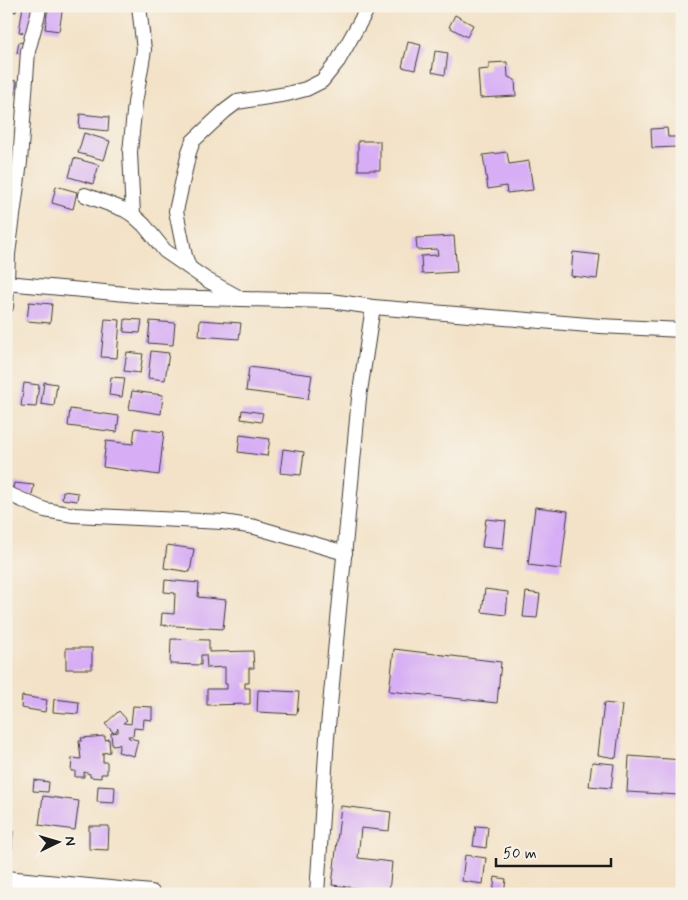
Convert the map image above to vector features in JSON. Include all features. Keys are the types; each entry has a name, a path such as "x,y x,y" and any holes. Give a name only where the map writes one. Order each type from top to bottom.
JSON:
{"street":[{"path":"6,307 8,254 20,162 28,51 39,6"},
{"path":"133,215 130,152 135,103 144,50 139,6"},
{"path":"189,267 176,211 193,141 237,102 287,94 322,82 338,61 369,6"},
{"path":"85,195 133,215 144,225 160,246 222,289 243,299"},
{"path":"7,283 159,297 331,301 373,307 600,326 682,330"},
{"path":"317,894 327,737 359,398 373,307"},
{"path":"6,493 45,510 74,515 223,522 255,527 345,553"},
{"path":"6,880 151,894"}],"building":[{"path":"6,6 17,6 16,12 6,10"},
{"path":"23,6 33,7 29,33 19,32"},
{"path":"48,6 63,6 59,31 45,29"},
{"path":"455,15 473,25 467,37 449,27"},
{"path":"19,42 26,43 25,54 17,53"},
{"path":"408,42 421,45 415,70 402,67"},
{"path":"435,51 448,53 445,75 432,72"},
{"path":"507,62 508,77 515,80 516,96 480,98 478,70 489,69 489,63"},
{"path":"6,80 17,81 15,95 6,94"},
{"path":"80,114 109,117 108,131 79,128"},
{"path":"667,128 668,137 676,137 677,147 652,148 651,129"},
{"path":"84,133 110,141 104,160 78,153"},
{"path":"358,141 380,141 380,170 358,170"},
{"path":"507,152 509,164 529,161 533,190 507,193 506,186 488,189 483,155"},
{"path":"74,158 99,165 93,184 69,177"},
{"path":"56,186 77,192 73,209 52,203"},
{"path":"454,236 457,272 422,274 421,256 438,255 437,249 417,250 416,238"},
{"path":"573,252 600,255 597,279 571,276"},
{"path":"29,302 52,304 50,323 27,321"},
{"path":"105,319 120,320 117,358 101,357"},
{"path":"125,319 142,320 140,333 124,332"},
{"path":"200,320 241,323 239,339 199,336"},
{"path":"150,321 175,323 173,345 148,343"},
{"path":"151,351 169,353 165,380 148,378"},
{"path":"127,352 143,354 140,373 124,371"},
{"path":"249,367 312,375 308,399 246,391"},
{"path":"111,377 125,378 122,397 109,395"},
{"path":"44,382 57,384 54,406 41,404"},
{"path":"24,383 39,385 36,407 21,406"},
{"path":"132,391 163,395 161,414 129,409"},
{"path":"70,409 119,416 117,432 68,426"},
{"path":"242,410 263,413 261,422 241,419"},
{"path":"135,428 164,432 159,475 103,467 106,441 133,444"},
{"path":"240,435 270,439 267,456 238,452"},
{"path":"283,449 304,452 301,475 280,473"},
{"path":"14,483 34,485 32,495 12,492"},
{"path":"63,491 78,493 77,501 62,499"},
{"path":"535,507 568,511 561,569 528,565"},
{"path":"486,519 506,521 503,549 482,547"},
{"path":"167,545 194,549 190,572 164,568"},
{"path":"165,580 199,583 198,597 226,600 223,629 161,625 162,613 174,614 175,593 164,592"},
{"path":"485,589 508,592 506,615 482,612"},
{"path":"526,592 540,594 537,618 523,617"},
{"path":"171,639 209,640 209,652 253,651 254,668 249,668 249,683 245,683 245,688 250,688 250,704 207,705 207,689 227,689 227,684 225,684 225,667 207,668 206,655 201,655 201,665 170,664"},
{"path":"66,648 92,648 92,669 66,669"},
{"path":"394,649 501,662 497,703 389,691"},
{"path":"258,690 299,692 297,714 257,712"},
{"path":"22,696 47,700 45,712 21,708"},
{"path":"54,699 79,702 78,714 53,712"},
{"path":"604,703 622,705 616,758 598,755"},
{"path":"133,706 152,707 152,720 144,719 143,729 134,728 133,736 128,736 138,740 134,756 118,752 120,744 112,745 111,733 114,733 105,724 119,711 127,720 123,723 131,724"},
{"path":"105,736 105,740 109,739 110,752 103,753 103,762 107,762 107,774 101,774 101,778 90,777 90,774 84,772 84,777 75,777 75,771 71,771 72,758 81,759 79,741 82,741 81,738"},
{"path":"629,756 682,760 679,795 627,792"},
{"path":"592,762 614,764 611,788 589,786"},
{"path":"34,780 49,782 48,792 33,791"},
{"path":"98,786 115,787 114,803 97,802"},
{"path":"43,796 79,801 75,830 39,825"},
{"path":"341,806 391,812 389,831 361,828 358,858 392,862 389,892 332,885"},
{"path":"89,826 109,826 108,850 89,849"},
{"path":"476,826 488,827 486,848 473,846"},
{"path":"6,830 13,831 12,849 6,848"},
{"path":"465,855 486,858 483,884 462,881"},
{"path":"495,877 506,879 504,894 493,894"}]}
